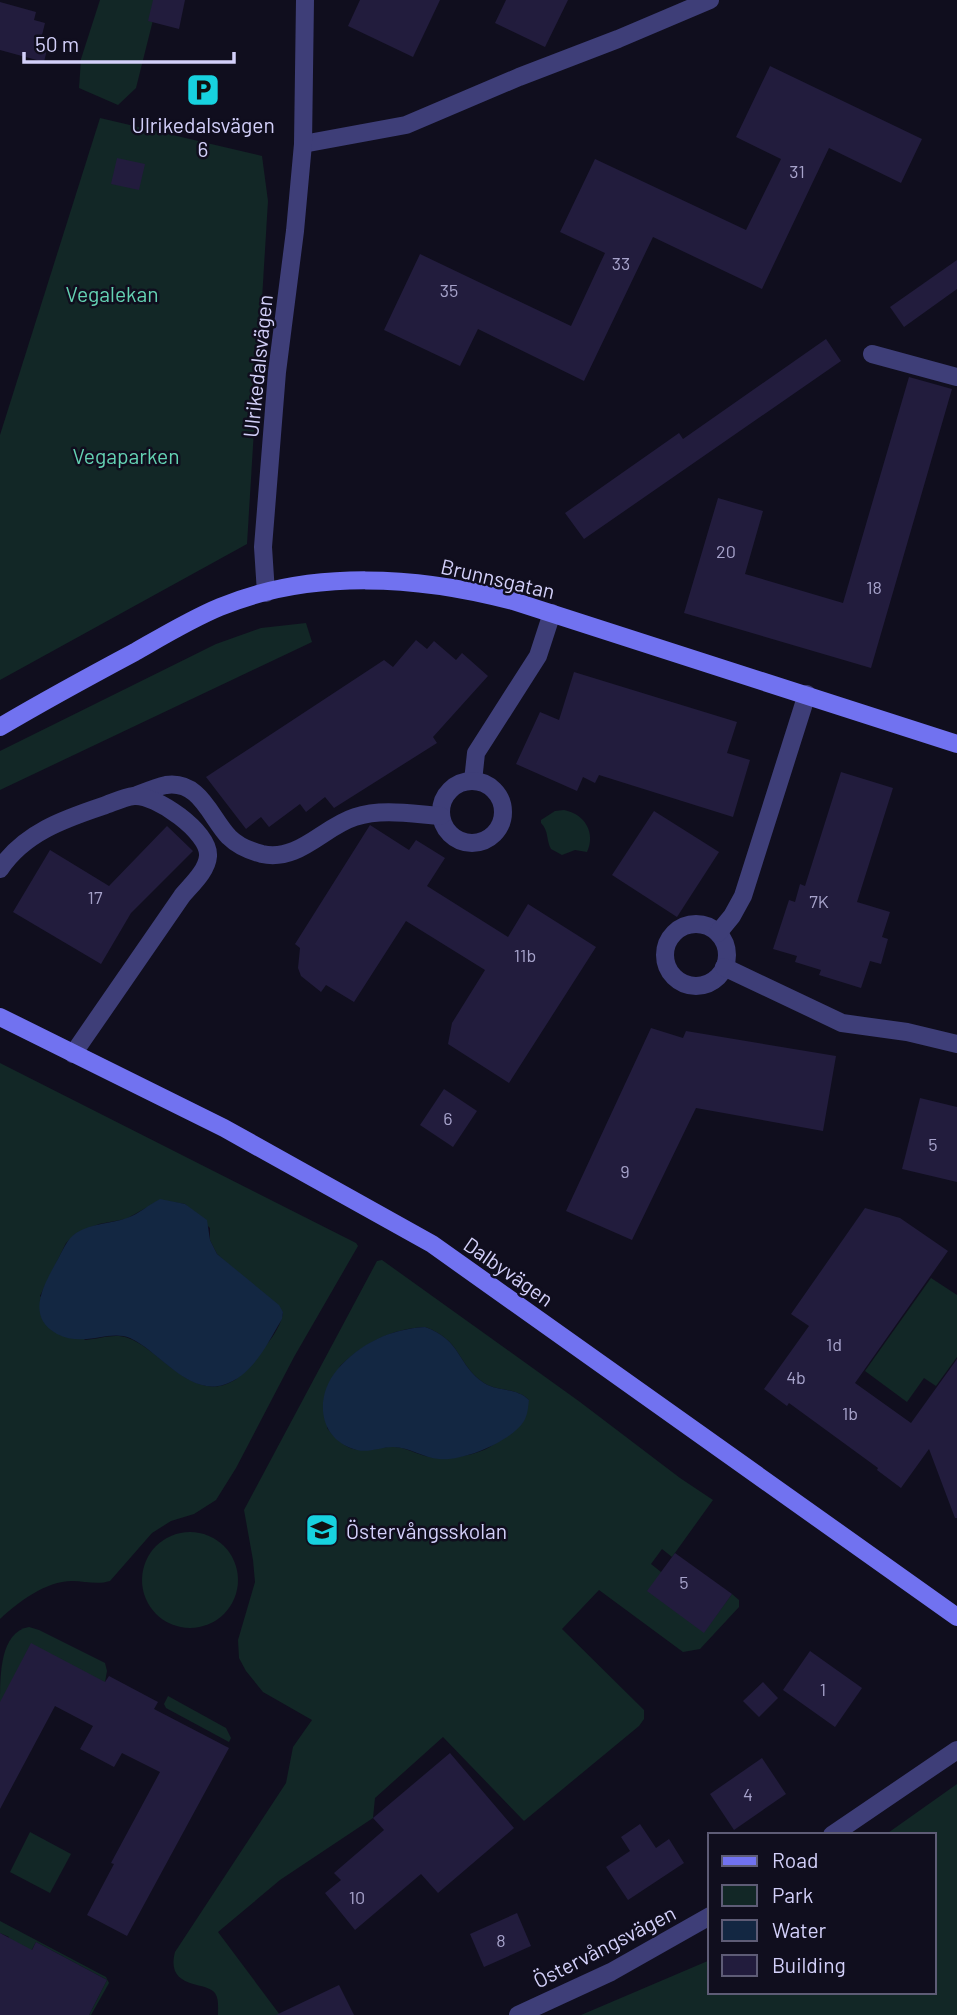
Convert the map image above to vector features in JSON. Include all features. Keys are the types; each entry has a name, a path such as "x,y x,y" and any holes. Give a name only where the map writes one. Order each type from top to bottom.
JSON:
{"street":[{"name":"Ulrikedalsvägen","path":"266,593 263,547 277,372 303,144 304,0"},
{"path":"303,144 407,125 710,0"},
{"path":"872,354 957,377"},
{"name":"Brunnsgatan","path":"0,727 221,607 266,593 326,582 379,580 451,587 552,613 957,744"},
{"path":"473,781 476,753 538,656 552,613"},
{"path":"718,933 743,896 807,694"},
{"path":"473,781 488,786 496,793 503,813 495,833 475,843 465,842 447,831 441,816 443,800 449,791 457,784 473,781"},
{"path":"0,869 24,842 59,821 164,785 190,790 199,796 231,838 244,848 268,855 292,852 342,822 364,814 388,812 441,816"},
{"path":"73,1054 174,907 207,864 208,850 196,830 173,810 135,796"},
{"path":"691,924 702,924 718,933 725,944 727,955 724,967 712,982 691,985 681,982 667,965 665,955 667,944 673,935 691,924"},
{"path":"724,967 842,1023 907,1032 957,1044"},
{"name":"Dalbyvägen","path":"0,1017 224,1128 432,1244 957,1618"},
{"path":"835,1833 957,1750"},
{"name":"Östervångsvägen","path":"518,2015 611,1972 708,1917"}],"green space":[{"path":"100,0 158,0 136,88 118,105 79,88 81,59"},
{"name":"Vegaparken","path":"100,118 262,156 268,201 247,544 0,680 0,435"},
{"path":"306,623 312,642 0,790 0,751 216,644 261,628"},
{"path":"564,810 578,816 587,825 590,838 587,852 575,850 562,855 551,849 541,820 555,811"},
{"path":"0,1063 358,1246 216,1500 194,1514 171,1521 152,1533 110,1581 72,1581 52,1585 24,1600 0,1619","holes":["160,1200 185,1204 210,1228 210,1240 217,1254 283,1312 272,1337 242,1374 233,1381 218,1386 204,1386 191,1380 128,1338 112,1336 85,1340 40,1296 66,1243 75,1234 99,1224 126,1219"]},
{"path":"382,1260 713,1500 672,1557 662,1549 651,1564 661,1572 704,1632 732,1594 739,1600 739,1607 700,1649 683,1652 599,1590 562,1629 644,1710 644,1719 639,1726 524,1821 443,1737 375,1798 373,1818 280,1880 218,1932 280,2015 218,2015 218,2001 211,1989 181,1979 176,1973 175,1952 286,1783 293,1747 312,1720 263,1692 239,1658 238,1640 255,1582 244,1510 377,1261","holes":["425,1327 437,1332 453,1346 475,1376 484,1383 518,1393 529,1400 500,1439 477,1453 438,1458 398,1447 358,1450 336,1438 327,1428 340,1366 359,1350 389,1334"]},
{"path":"931,1278 957,1295 957,1357 936,1386 924,1378 907,1402 865,1371"},
{"path":"190,1532 208,1536 224,1546 234,1562 238,1580 234,1598 224,1614 208,1624 190,1628 172,1624 156,1614 146,1598 142,1580 146,1562 156,1546 172,1536"},
{"path":"29,1627 105,1663 105,1682 0,1702 0,1680 7,1646 12,1637"},
{"path":"168,1696 226,1728 231,1738 229,1742 166,1708 164,1704"},
{"path":"957,1784 957,2015 581,2015 708,1961 708,1994 936,1994 936,1833 888,1833"},
{"path":"30,1832 71,1854 50,1893 10,1872"},
{"path":"0,1921 106,1977 109,1983 91,2015 107,1980 36,1942 29,1955 6,1943 9,1937 0,1933"}],"water":[{"path":"160,1199 185,1204 207,1220 210,1240 217,1254 279,1305 283,1312 282,1319 258,1358 234,1381 223,1385 197,1384 130,1338 67,1338 47,1327 41,1318 39,1309 43,1289 73,1235 88,1227 131,1216"},
{"path":"425,1327 446,1339 475,1376 484,1383 518,1393 529,1400 524,1421 498,1443 473,1454 449,1459 433,1458 399,1447 362,1451 344,1445 327,1427 324,1416 325,1392 337,1370 356,1352 377,1339 412,1328"}],"building":[{"path":"153,0 185,0 179,29 148,21"},
{"path":"360,0 440,0 413,57 348,26"},
{"path":"506,0 568,0 545,47 495,23"},
{"path":"0,2 36,12 34,20 45,23 42,35 50,37 44,62 0,50"},
{"path":"770,66 922,139 901,183 829,148 762,289 653,237 584,381 478,329 460,366 384,330 420,254 571,326 605,253 560,232 595,159 746,230 781,159 736,137"},
{"path":"117,158 145,164 139,190 111,184"},
{"path":"957,260 957,289 904,327 890,307"},
{"path":"826,339 841,361 584,539 565,513 679,433 683,439"},
{"path":"909,377 952,389 871,668 684,613 718,498 763,511 745,574 843,603"},
{"path":"416,640 427,649 434,641 456,660 462,653 488,676 433,737 437,743 334,808 325,797 306,812 300,804 269,827 261,817 246,829 206,777 384,660 393,667"},
{"path":"574,672 737,722 727,753 750,760 733,817 599,775 595,783 583,777 577,791 516,764 540,712 559,720"},
{"path":"841,772 893,788 857,902 890,912 882,937 888,939 881,964 870,961 861,988 819,975 821,970 795,962 797,956 773,949 789,900 795,902 800,884 805,886"},
{"path":"654,811 719,852 677,917 612,875"},
{"path":"370,825 409,850 416,840 445,858 427,886 508,937 528,904 596,947 509,1083 448,1044 452,1023 485,970 406,921 354,1002 326,985 321,992 301,976 298,968 300,948 295,944"},
{"path":"167,826 193,851 131,913 101,964 13,912 50,850 109,886"},
{"path":"651,1028 683,1038 686,1031 836,1056 823,1131 696,1108 632,1240 566,1211"},
{"path":"444,1089 477,1111 453,1147 420,1125"},
{"path":"920,1098 957,1107 957,1182 902,1169"},
{"path":"865,1208 900,1218 948,1251 855,1383 911,1423 957,1359 957,1518 929,1449 901,1488 789,1403 787,1406 764,1389 809,1326 791,1314"},
{"path":"675,1553 732,1594 704,1633 647,1591"},
{"path":"31,1643 105,1682 109,1676 158,1702 154,1709 229,1748 127,1936 87,1915 114,1864 111,1863 160,1772 122,1753 114,1767 80,1749 93,1726 55,1706 0,1809 0,1702"},
{"path":"810,1651 862,1688 835,1727 783,1690"},
{"path":"763,1682 778,1698 759,1717 743,1701"},
{"path":"450,1753 514,1828 438,1893 421,1874 355,1930 325,1893 341,1880 334,1873 384,1830 373,1818"},
{"path":"762,1758 786,1794 734,1830 710,1794"},
{"path":"640,1824 656,1848 669,1839 684,1863 628,1900 606,1867 630,1851 621,1837"},
{"path":"517,1913 531,1946 484,1967 470,1934"},
{"path":"0,1933 32,1950 36,1942 107,1980 89,2015 0,2015"},
{"path":"339,1985 354,2015 276,2015"}],"place":[{"name":"Ulrikedalsvägen 6","path":"203,90"},
{"name":"Östervångsskolan","path":"322,1530"}],"park label":[{"name":"Vegalekan","path":"112,293"}]}
